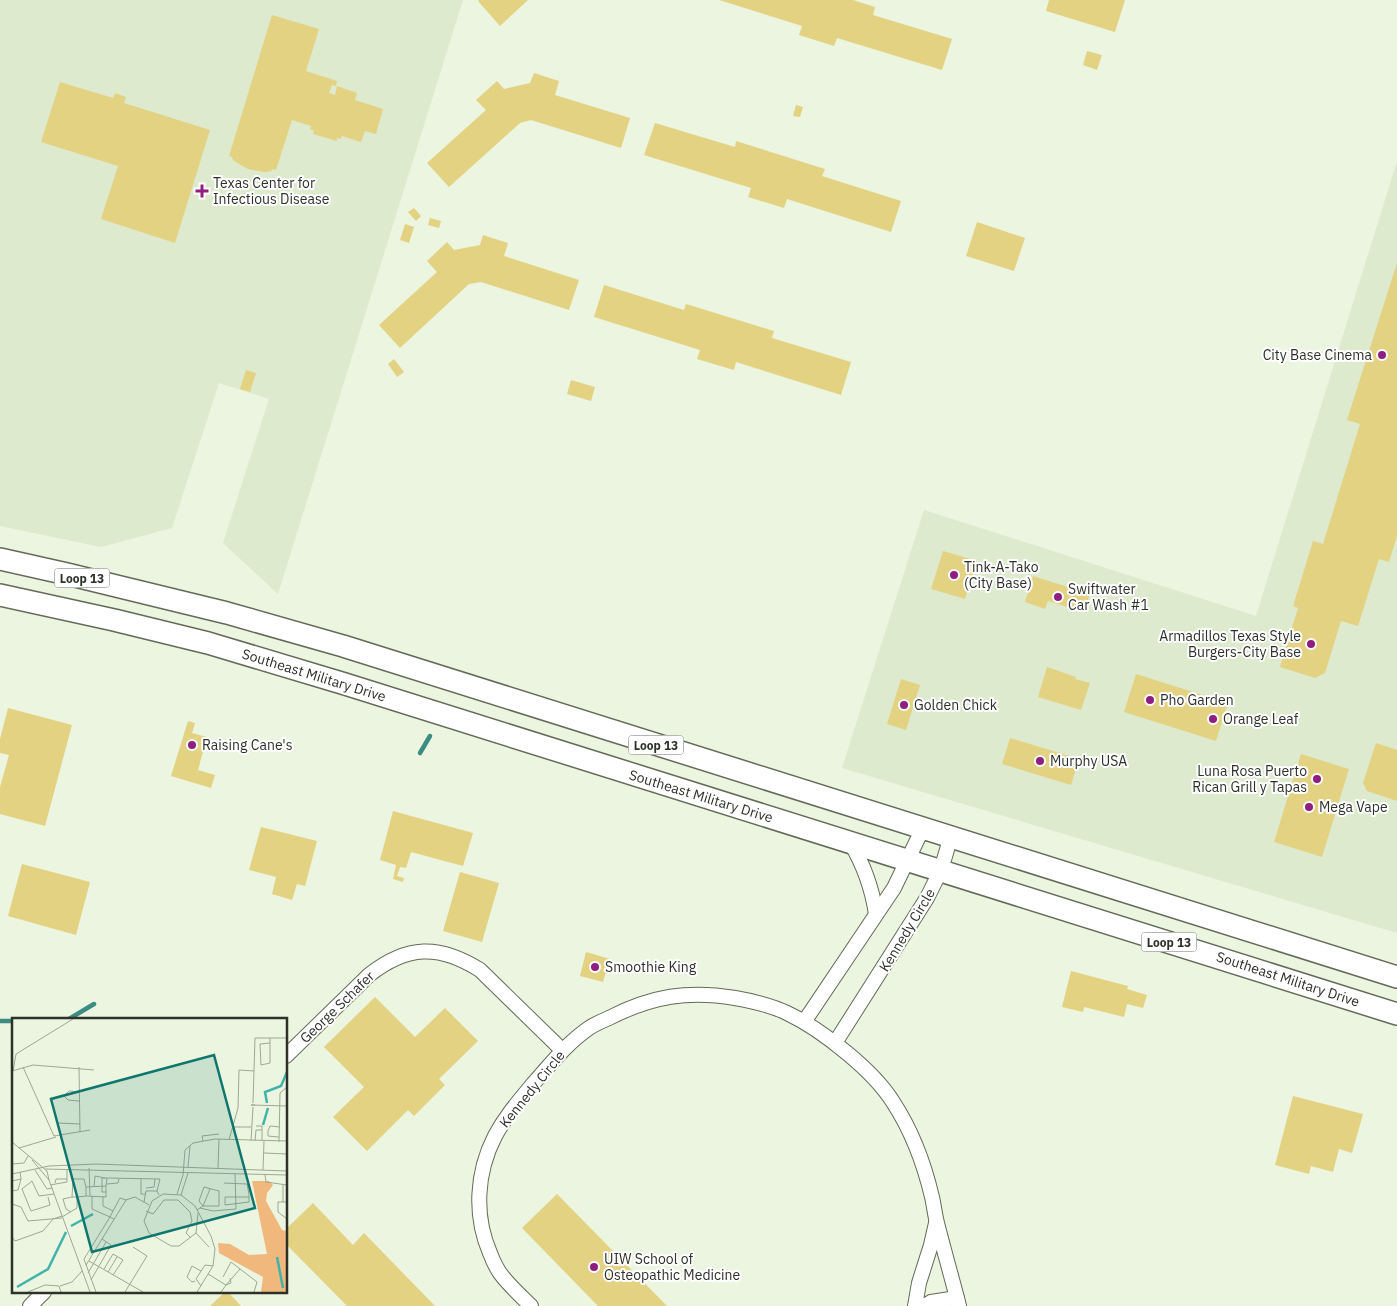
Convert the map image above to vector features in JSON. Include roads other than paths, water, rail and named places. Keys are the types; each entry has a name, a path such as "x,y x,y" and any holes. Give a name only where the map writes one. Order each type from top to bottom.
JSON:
{"main road":[{"name":"Loop 13","path":"0,560 227,613 343,646 1397,977"},
{"name":"Southeast Military Drive","path":"0,595 156,630 345,684 1397,1014"},
{"path":"156,630 164,598"}],"street":[{"path":"804,1022 894,888 923,828"},
{"name":"Kennedy Circle","path":"835,1043 928,898 941,870 951,836"},
{"path":"850,842 870,884 876,914"},
{"name":"George Schafer","path":"288,1054 382,964 406,954 432,951 449,954 480,970 562,1050"},
{"name":"Kennedy Circle","path":"531,1306 502,1276 484,1240 481,1229 478,1205 480,1182 488,1150 502,1122 562,1050 590,1027 628,1008 662,998 711,994 747,1000 786,1012 804,1022 835,1043 862,1066 893,1101 913,1137 921,1158 933,1198 936,1220 958,1302 931,1302 924,1306"},
{"name":"Kennedy Circle","path":"915,1306 919,1283 932,1245 936,1220"},
{"path":"30,1306 42,1294"}],"waterway":[{"path":"420,753 430,736"},
{"path":"71,1018 94,1004"},
{"path":"0,1021 12,1021"}],"place":[{"name":"Texas Center for Infectious Disease","path":"202,191"},
{"name":"City Base Cinema","path":"1382,355"},
{"name":"Tink-A-Tako (City Base)","path":"954,575"},
{"name":"Swiftwater Car Wash #1","path":"1058,597"},
{"name":"Armadillos Texas Style Burgers-City Base","path":"1311,644"},
{"name":"Pho Garden","path":"1150,700"},
{"name":"Golden Chick","path":"904,705"},
{"name":"Orange Leaf","path":"1213,719"},
{"name":"Raising Cane's","path":"192,745"},
{"name":"Murphy USA","path":"1040,761"},
{"name":"Luna Rosa Puerto Rican Grill y Tapas","path":"1317,779"},
{"name":"Mega Vape","path":"1309,807"},
{"name":"Smoothie King","path":"595,967"},
{"name":"UIW School of Osteopathic Medicine","path":"594,1267"}]}
